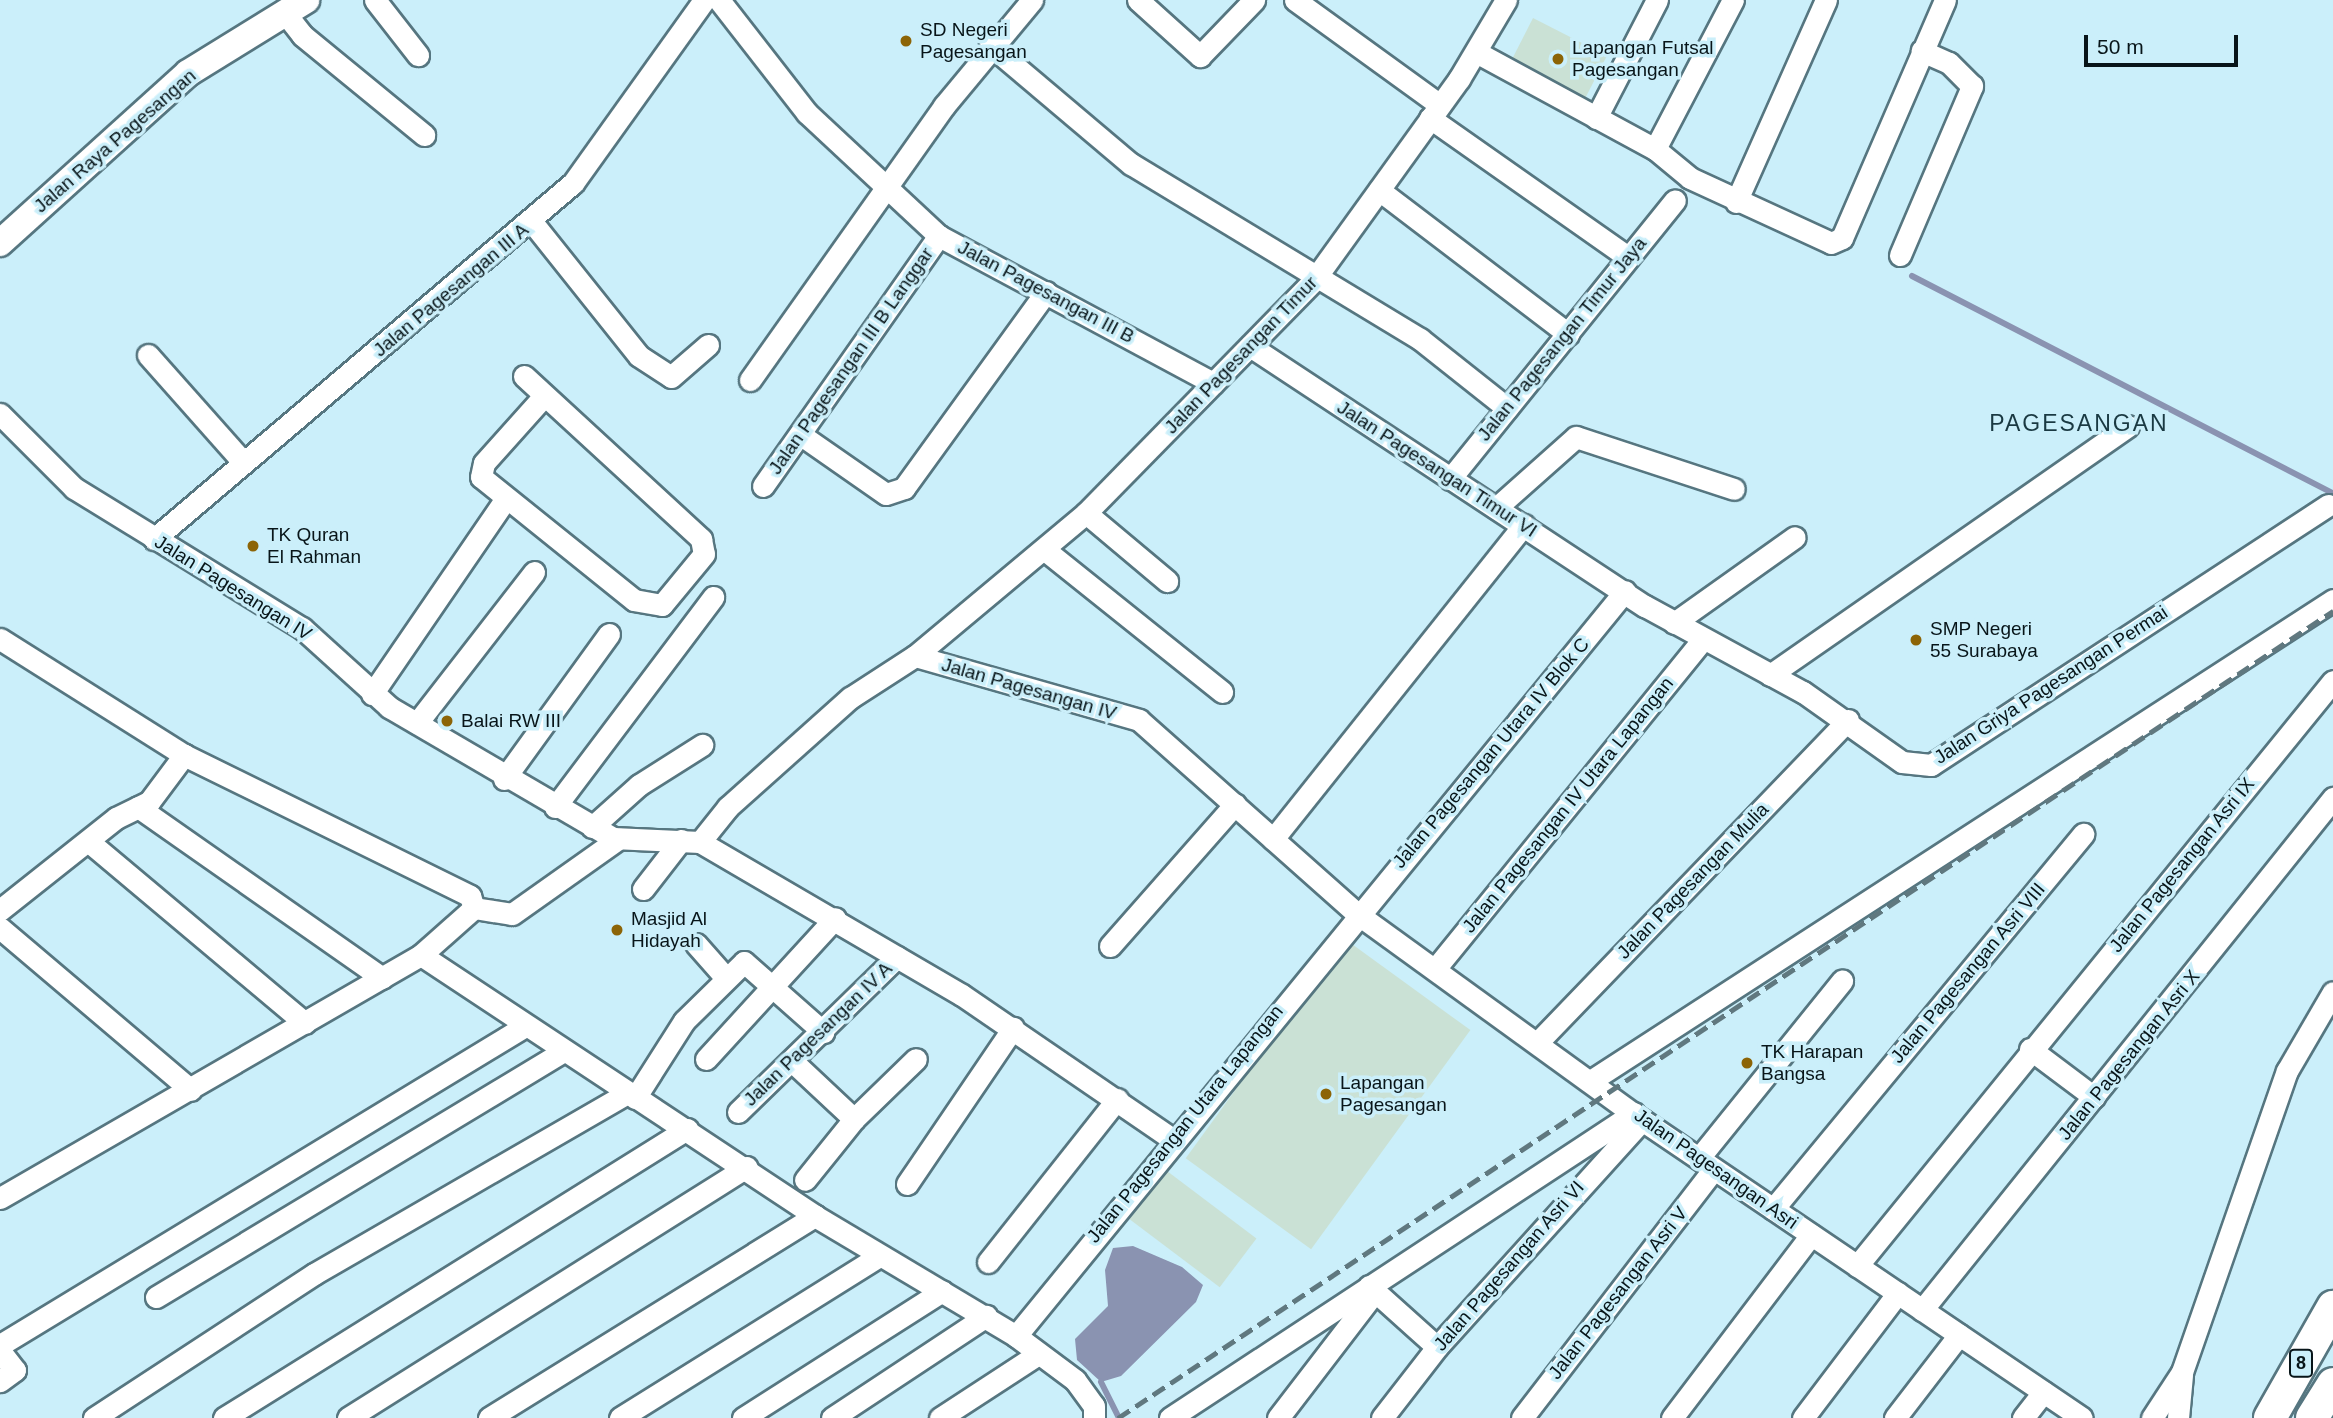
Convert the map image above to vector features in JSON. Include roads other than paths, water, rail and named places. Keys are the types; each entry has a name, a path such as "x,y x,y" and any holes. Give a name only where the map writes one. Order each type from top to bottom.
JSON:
{"highway":[{"name":"8","path":"2270,1418 2333,1307"},
{"name":"8","path":"2312,1418 2333,1384"}],"main road":[{"name":"Jalan Raya Pagesangan","path":"0,243 187,73 296,7"}],"street":[{"path":"375,0 418,55"},
{"name":"Jalan Pagesangan III A","path":"154,538 242,461 532,222 573,183 704,0"},
{"name":"Jalan Pagesangan III B","path":"719,0 807,113 886,190 939,236 1213,383"},
{"path":"1138,0 1200,57 1254,0"},
{"path":"1295,0 1435,112 1628,257"},
{"name":"Jalan Pagesangan Timur","path":"915,656 1086,513 1314,280 1435,112 1476,52 1506,0"},
{"path":"1596,118 1657,0"},
{"path":"1655,149 1733,0"},
{"path":"1737,202 1826,0"},
{"path":"1476,52 1655,149 1690,178 1737,202 1837,243 1945,0"},
{"path":"750,380 809,289 886,190 990,45 1025,2"},
{"path":"296,7 302,35 424,135"},
{"path":"990,45 1131,164 1314,280 1420,340 1507,408"},
{"path":"1900,255 1972,86 1949,63 1922,51"},
{"path":"1379,190 1568,334"},
{"name":"Jalan Pagesangan Timur Jaya","path":"1450,479 1675,200"},
{"path":"532,222 639,356 671,377 708,345"},
{"name":"Jalan Pagesangan III B Langgar","path":"763,486 939,236"},
{"path":"801,435 886,494 904,488 1046,292"},
{"name":"Jalan Pagesangan Timur VI","path":"1250,346 1625,591"},
{"path":"148,355 242,461"},
{"path":"524,376 701,539 704,554 662,606 648,607 506,498 480,471 544,396"},
{"name":"Jalan Pagesangan IV","path":"0,414 74,488 302,628 372,695 504,779 605,833 691,841 835,918 1013,1028 1172,1139"},
{"path":"1770,675 2129,426"},
{"path":"1496,508 1576,437 1734,489"},
{"path":"372,695 506,498"},
{"name":"Jalan Griya Pagesangan Permai","path":"1625,591 1702,640 1848,720 1902,762 1931,765 2328,505"},
{"path":"1086,513 1167,581"},
{"path":"1273,839 1524,525"},
{"path":"1674,623 1795,537"},
{"path":"1045,550 1222,692"},
{"path":"417,723 534,572"},
{"name":"Jalan Pagesangan Utara IV Blok C","path":"1356,914 1625,591"},
{"path":"555,807 713,597"},
{"path":"1592,1080 2333,600"},
{"path":"504,779 609,634"},
{"path":"0,639 184,755 470,896 483,911"},
{"name":"Jalan Pagesangan IV Utara Lapangan","path":"1435,969 1702,640"},
{"name":"Jalan Pagesangan IV","path":"691,841 850,698 915,656 1139,720 1356,914"},
{"name":"Jalan Pagesangan Asri IX","path":"1857,1266 2030,1049 2333,681"},
{"name":"Jalan Pagesangan Mulia","path":"1538,1042 1848,720"},
{"path":"4,1190 191,1090 421,955 483,911 512,914 605,833 639,785 702,745"},
{"path":"0,910 88,841 138,807 184,755"},
{"name":"Jalan Pagesangan Asri X","path":"1923,1310 2333,798"},
{"path":"1110,946 1235,804"},
{"path":"138,807 382,978"},
{"name":"Jalan Pagesangan Asri VIII","path":"1773,1209 2083,834"},
{"path":"88,841 304,1023"},
{"path":"643,889 691,841"},
{"name":"Jalan Pagesangan Asri","path":"1356,914 1592,1080 1638,1117 2082,1418"},
{"name":"Jalan Pagesangan Utara Lapangan","path":"1016,1336 1172,1139 1356,914"},
{"path":"706,1059 835,918"},
{"path":"0,928 191,1090"},
{"path":"696,944 726,978"},
{"path":"421,955 563,1051 636,1091 815,1216 1016,1336 1075,1381 1094,1406 1094,1418"},
{"name":"Jalan Pagesangan IV A","path":"738,1112 897,957"},
{"path":"94,1418 314,1274 636,1091 684,1021 726,978 748,963 823,1032"},
{"name":"Jalan Pagesangan Asri V","path":"1522,1418 1842,981"},
{"path":"2152,1418 2182,1372 2287,1071 2333,992"},
{"path":"0,1345 525,1026"},
{"path":"907,1184 1013,1028"},
{"path":"2030,1049 2094,1097"},
{"path":"156,1297 563,1051"},
{"path":"805,1180 855,1119 916,1059"},
{"path":"792,1061 855,1119"},
{"path":"988,1262 1117,1099"},
{"path":"1170,1418 1638,1117"},
{"name":"Jalan Pagesangan Asri VI","path":"1382,1418 1437,1347 1638,1117"},
{"path":"225,1418 687,1129"},
{"path":"348,1418 746,1167"},
{"path":"489,1418 815,1216"},
{"path":"1672,1418 1811,1235"},
{"path":"620,1418 879,1256"},
{"path":"1372,1289 1437,1347"},
{"path":"1278,1418 1372,1289"},
{"path":"743,1418 942,1291"},
{"path":"1803,1418 1898,1293"},
{"path":"832,1418 986,1316"},
{"path":"1895,1418 1959,1335"},
{"path":"0,1351 15,1370 0,1381"},
{"path":"940,1418 1038,1354"},
{"path":"2178,1418 2182,1372"},
{"path":"2023,1418 2043,1392"}],"water":[{"path":"1133,1246 1182,1267 1203,1285 1196,1302 1121,1376 1101,1382 1077,1360 1075,1339 1108,1306 1105,1270 1113,1248"}],"waterway":[{"path":"1912,276 2333,493"},
{"path":"1101,1382 1119,1418"}],"railway":[{"path":"1118,1418 2333,611"}],"place":[{"name":"SD Negeri Pagesangan","path":"906,41"},
{"name":"Lapangan Futsal Pagesangan","path":"1558,59"},
{"name":"TK Quran El Rahman","path":"253,546"},
{"name":"SMP Negeri 55 Surabaya","path":"1916,640"},
{"name":"Balai RW III","path":"447,721"},
{"name":"Masjid Al Hidayah","path":"617,930"},
{"name":"TK Harapan Bangsa","path":"1747,1063"},
{"name":"Lapangan Pagesangan","path":"1326,1094"}],"district":[{"name":"PAGESANGAN","path":"2079,423"}]}
